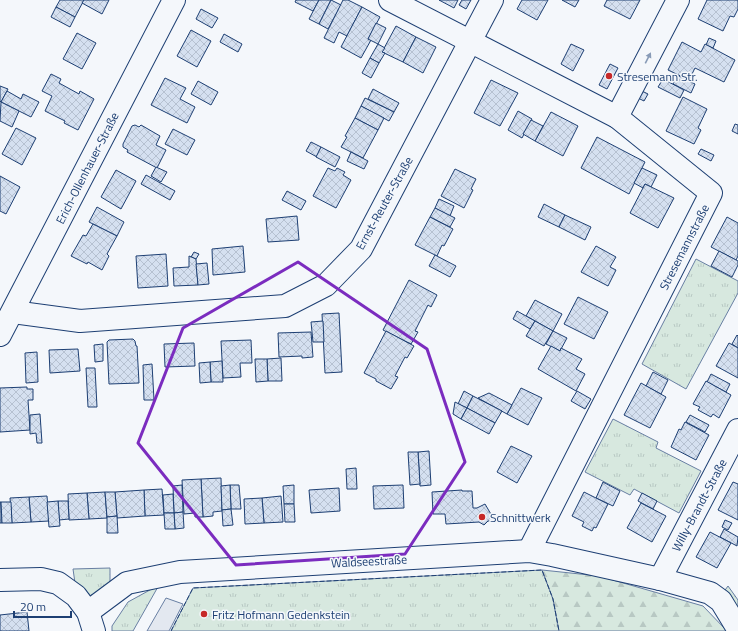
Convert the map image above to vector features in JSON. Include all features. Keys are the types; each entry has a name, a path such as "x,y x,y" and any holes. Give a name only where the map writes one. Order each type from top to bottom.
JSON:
{"street":[{"name":"Erich-Ollenhauer-Straße","path":"0,335 174,0"},
{"name":"Stresemannstraße","path":"390,0 617,117 711,193 529,551"},
{"name":"Ernst-Reuter-Straße","path":"13,312 80,321 285,306 326,285 361,249 492,0"},
{"path":"617,117 678,0"},
{"name":"Willy-Brandt-Straße","path":"660,579 738,430"},
{"name":"Waldseestraße","path":"0,580 41,579 58,583 76,596 91,621 127,583 180,572 529,551 660,579 710,593 721,601 738,629"}],"highlighted area":[{"path":"298,262 427,349 465,462 405,554 236,565 138,443 183,328"}],"green space":[{"path":"696,259 738,281 738,293 686,389 642,364"},
{"path":"613,419 658,442 656,448 701,471 679,513 634,489 630,495 585,472"},
{"path":"110,568 110,583 103,591 89,596 75,583 73,569"},
{"path":"542,570 553,599 559,631 171,631 193,588"},
{"path":"542,570 599,576 703,606 727,631 559,631 553,599"},
{"path":"159,585 133,631 112,631 112,626 128,602"},
{"path":"728,586 738,600 738,614 723,593"}],"shaded area":[{"path":"166,598 183,604 169,631 147,631"}],"building":[{"path":"60,0 84,0 75,17 56,7"},
{"path":"84,0 109,0 102,14 82,3"},
{"path":"296,0 319,0 313,11 295,2"},
{"path":"319,0 331,0 319,24 309,19"},
{"path":"331,0 341,5 328,29 319,24"},
{"path":"343,0 348,0 362,7 347,36 339,32 334,43 324,38"},
{"path":"439,0 458,0 454,8"},
{"path":"462,0 471,0 466,9 459,5"},
{"path":"522,0 548,0 537,20 517,9"},
{"path":"562,0 579,0 575,7"},
{"path":"607,0 640,0 630,19 604,6"},
{"path":"707,0 738,0 738,9 734,17 730,16 723,31 698,19"},
{"path":"56,7 75,17 70,27 51,17"},
{"path":"362,7 380,17 368,39 371,40 361,58 341,47"},
{"path":"201,9 218,18 212,28 196,19"},
{"path":"376,23 386,28 378,44 368,39"},
{"path":"396,26 416,37 403,62 382,52"},
{"path":"191,30 211,41 197,67 177,56"},
{"path":"77,33 96,43 82,69 63,59"},
{"path":"224,34 242,44 238,52 220,42"},
{"path":"416,37 436,47 423,73 403,62"},
{"path":"709,38 716,41 713,48 706,45"},
{"path":"682,42 701,52 705,44 735,60 724,82 695,68 689,80 668,70"},
{"path":"378,44 385,48 382,52 385,53 379,63 370,58"},
{"path":"571,44 584,50 573,71 561,64"},
{"path":"370,58 379,63 371,78 362,73"},
{"name":"Stresemann Str.","path":"610,64 618,68 607,89 599,85"},
{"path":"51,74 61,79 59,83 79,94 80,91 94,99 78,130 64,123 65,121 45,111 52,96 42,91"},
{"path":"677,75 695,84 691,93 673,84"},
{"path":"165,78 186,88 180,99 195,107 187,123 151,105"},
{"path":"663,79 684,90 680,98 658,87"},
{"path":"491,80 518,93 500,126 474,113"},
{"path":"198,81 218,92 211,105 191,94"},
{"path":"0,86 8,89 1,102 0,101"},
{"path":"373,89 399,103 394,112 368,99"},
{"path":"7,91 21,99 23,94 39,102 31,117 1,102"},
{"path":"642,91 648,94 644,101 638,98"},
{"path":"683,97 707,109 698,128 701,130 694,144 666,131"},
{"path":"365,98 394,112 389,121 361,106"},
{"path":"1,102 19,111 12,127 0,121"},
{"path":"361,106 384,118 378,130 355,118"},
{"path":"518,111 532,119 522,138 508,130"},
{"path":"551,112 578,126 563,156 535,141"},
{"path":"355,118 378,130 363,158 341,147"},
{"path":"531,120 543,126 535,141 523,134"},
{"path":"735,124 738,125 738,134 732,131"},
{"path":"135,125 139,127 141,125 160,136 156,145 166,150 157,168 127,152 128,150 123,147 132,126"},
{"path":"16,128 36,138 22,165 2,154"},
{"path":"173,129 195,140 187,155 165,144"},
{"path":"597,137 645,162 629,194 581,168"},
{"path":"311,142 321,147 317,157 306,151"},
{"path":"321,147 340,157 335,167 316,157"},
{"path":"701,149 714,155 711,161 698,154"},
{"path":"351,152 368,161 364,169 347,161"},
{"path":"156,167 167,172 161,182 151,176"},
{"path":"328,168 335,171 337,168 345,172 343,175 351,180 336,208 313,196"},
{"path":"642,168 657,175 651,187 645,184 643,188 634,183"},
{"path":"455,169 476,179 471,189 473,190 464,208 441,196"},
{"path":"116,170 136,181 121,209 101,197"},
{"path":"146,175 175,191 170,200 141,184"},
{"path":"0,176 20,187 6,214 0,211"},
{"path":"645,184 674,198 658,228 630,213"},
{"path":"287,191 306,201 301,210 282,200"},
{"path":"439,199 454,206 450,216 435,208"},
{"path":"544,204 565,215 559,227 538,217"},
{"path":"97,207 124,222 117,236 89,222"},
{"path":"435,208 455,218 450,227 430,217"},
{"path":"565,215 591,227 585,240 559,227"},
{"path":"297,216 299,240 268,242 266,219"},
{"path":"430,217 453,229 444,246 442,245 437,256 415,245"},
{"path":"727,217 738,223 738,256 736,260 711,247"},
{"path":"93,224 117,236 107,254 109,256 102,270 88,262 87,264 71,256 83,235 86,236"},
{"path":"243,246 245,272 213,275 212,249"},
{"path":"596,246 616,257 610,267 616,270 608,286 581,272"},
{"path":"719,251 738,261 738,265 732,277 711,266"},
{"path":"194,252 199,254 196,259 191,257"},
{"path":"166,254 168,286 138,288 136,256"},
{"path":"435,255 456,266 450,277 429,266"},
{"path":"189,256 196,259 198,285 174,286 173,268 189,267"},
{"path":"207,263 209,284 198,285 196,264"},
{"path":"409,280 437,295 431,307 428,305 415,331 418,332 411,344 383,330"},
{"path":"578,297 608,312 594,339 564,324"},
{"path":"535,300 562,314 553,331 526,316"},
{"path":"517,311 535,321 530,329 513,319"},
{"path":"339,313 342,372 325,373 322,314"},
{"path":"323,321 324,342 313,342 311,322"},
{"path":"535,321 553,331 544,346 526,336"},
{"path":"386,331 414,346 407,358 405,357 395,376 398,377 391,389 364,373"},
{"path":"553,331 567,338 560,351 546,344"},
{"path":"311,332 313,357 279,357 278,333"},
{"path":"737,335 738,336 738,348 732,344"},
{"path":"133,339 137,346 139,383 109,384 107,342 109,340"},
{"path":"251,340 252,363 240,363 241,377 223,378 221,341"},
{"path":"194,343 195,366 165,367 164,344"},
{"path":"729,343 738,348 738,378 716,366"},
{"path":"103,344 103,361 95,362 94,345"},
{"path":"551,346 560,351 561,348 582,359 576,369 585,374 576,391 538,369"},
{"path":"78,349 80,371 50,373 49,350"},
{"path":"37,352 38,382 26,383 25,353"},
{"path":"281,358 282,381 268,381 267,359"},
{"path":"255,359 267,359 268,381 256,382"},
{"path":"222,361 223,382 211,382 210,362"},
{"path":"210,362 211,382 200,383 199,363"},
{"path":"152,364 154,400 144,400 143,365"},
{"path":"86,368 95,368 97,407 88,407"},
{"path":"653,372 668,380 661,394 646,386"},
{"path":"711,374 730,384 726,392 707,382"},
{"path":"706,381 731,395 719,418 713,414 711,417 698,410 700,407 693,404"},
{"path":"641,383 666,397 650,428 624,415"},
{"path":"27,387 27,389 33,389 33,400 28,400 30,430 0,432 0,388"},
{"path":"521,388 542,398 528,425 507,414"},
{"path":"464,391 473,396 467,408 458,404"},
{"path":"577,391 591,399 585,409 571,401"},
{"path":"489,393 512,405 507,414 478,398"},
{"path":"473,396 502,411 495,423 467,408"},
{"path":"455,402 467,408 461,419 453,414"},
{"path":"467,408 495,423 489,434 461,419"},
{"path":"40,414 42,443 37,443 36,433 30,434 30,415"},
{"path":"690,415 709,425 705,432 686,422"},
{"path":"685,422 709,435 696,460 671,447 679,429 681,430"},
{"path":"511,446 532,456 517,483 497,472"},
{"path":"429,451 431,485 420,486 418,452"},
{"path":"408,452 418,452 420,484 410,485"},
{"path":"356,468 357,489 347,489 346,469"},
{"path":"221,478 222,511 213,512 213,516 203,517 201,479"},
{"path":"201,479 203,517 195,517 195,513 184,514 182,480"},
{"path":"603,482 620,491 613,506 596,498"},
{"path":"733,482 738,484 738,520 718,510"},
{"path":"182,485 183,512 174,513 173,486"},
{"path":"230,485 239,485 241,509 231,509"},
{"path":"230,485 231,509 222,510 221,486"},
{"path":"294,485 294,504 284,504 283,486"},
{"path":"403,485 404,508 374,509 373,486"},
{"path":"339,488 340,511 311,513 309,490"},
{"path":"162,489 164,515 145,516 144,490"},
{"path":"144,490 145,516 117,518 115,492"},
{"path":"462,490 472,491 473,508 477,508 485,504 495,521 488,521 484,525 479,522 446,524 445,514 433,514 432,492"},
{"path":"105,492 107,518 89,519 87,493"},
{"path":"105,492 115,492 117,516 107,517"},
{"path":"584,492 608,504 596,528 594,527 592,531 582,526 584,522 572,516"},
{"path":"87,493 89,519 69,520 68,494"},
{"path":"642,493 657,501 653,509 638,501"},
{"path":"173,494 174,513 164,513 163,495"},
{"path":"47,496 49,521 31,522 29,497"},
{"path":"281,496 283,522 264,523 262,498"},
{"path":"29,497 31,522 12,523 10,498"},
{"path":"262,498 264,523 245,524 244,499"},
{"path":"58,501 68,501 69,519 59,520"},
{"path":"58,501 60,526 49,527 47,502"},
{"path":"1,502 2,523 0,523"},
{"path":"1,502 11,502 12,523 2,523"},
{"path":"641,503 666,516 652,542 627,528"},
{"path":"284,504 294,504 295,522 285,522"},
{"path":"231,509 233,525 223,526 222,510"},
{"path":"183,512 184,528 175,529 174,513"},
{"path":"164,513 174,513 175,529 165,529"},
{"path":"117,516 118,533 107,533 107,517"},
{"path":"725,520 732,523 728,530 722,527"},
{"path":"724,529 738,537 737,546 720,537"},
{"path":"710,532 731,543 717,568 696,557"},
{"path":"27,612 29,631 0,631 0,615"}],"fence":[{"path":"171,631 193,588 542,570 553,599 559,631"}],"place":[{"name":"Stresemann Str.","path":"609,76"},
{"name":"Schnittwerk","path":"482,517"},
{"name":"Fritz Hofmann Gedenkstein","path":"204,614"}]}
